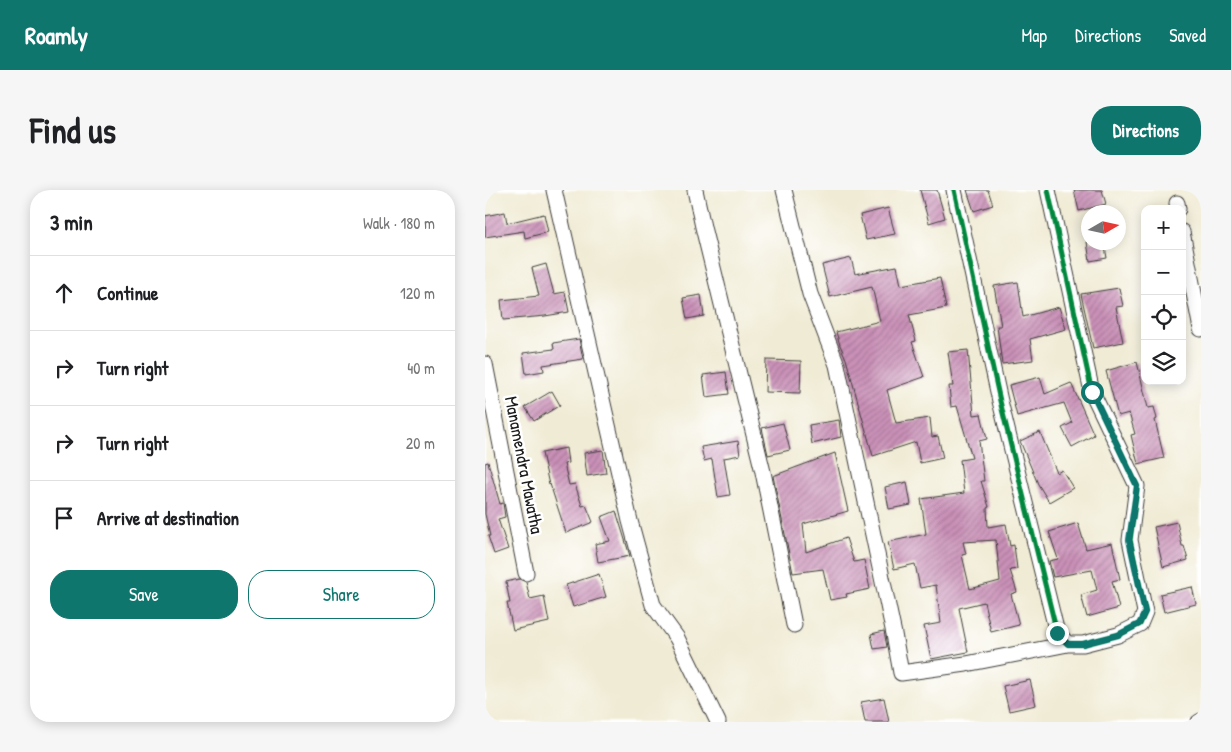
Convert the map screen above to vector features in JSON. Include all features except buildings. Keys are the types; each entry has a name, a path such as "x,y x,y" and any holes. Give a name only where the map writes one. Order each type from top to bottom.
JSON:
{"street":[{"path":"554,190 630,520 653,605 677,638 718,722"},
{"path":"695,190 763,472 794,625"},
{"path":"783,190 810,294 837,365 895,634 901,673 966,664 1068,644 1083,644 1118,635 1139,624 1145,612 1129,540 1137,486 1092,392 1048,190"},
{"path":"954,190 1000,401 1057,633 1068,644"},
{"path":"1186,250 1201,329"},
{"name":"Manamendra Mawatha","path":"485,364 526,573"}],"cycle path":[{"path":"954,190 1000,401 1057,633 1068,644 1083,644 1118,635 1140,624 1145,612 1130,540 1137,486 1092,392 1048,190"}],"route":[{"path":"1057,633 1068,644 1083,644 1118,635 1139,624 1145,612 1129,540 1137,486 1092,392"}]}
